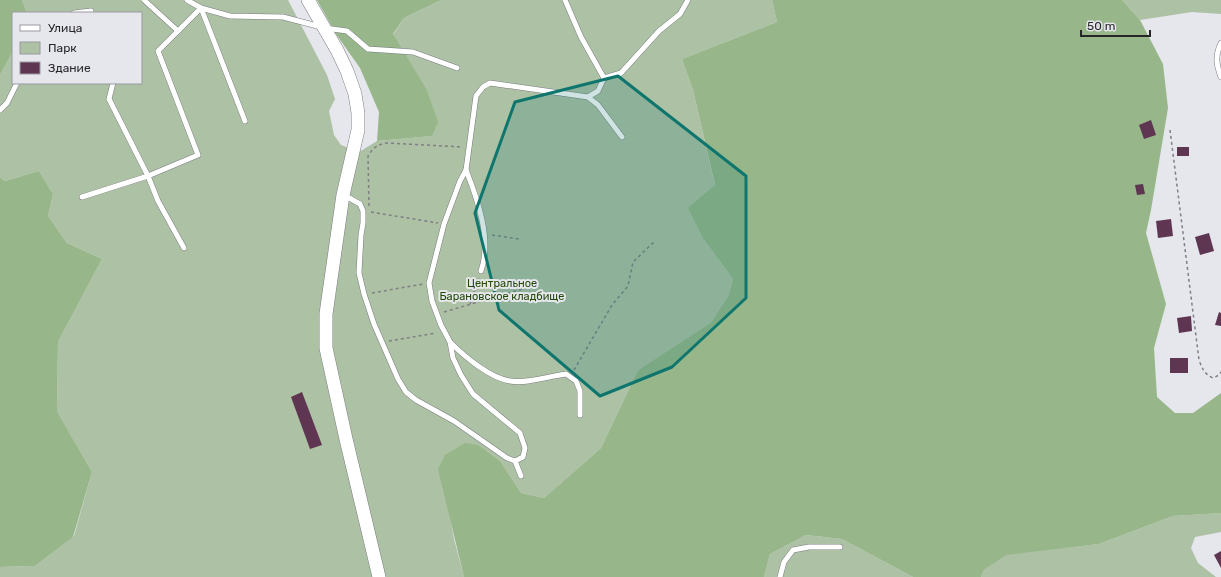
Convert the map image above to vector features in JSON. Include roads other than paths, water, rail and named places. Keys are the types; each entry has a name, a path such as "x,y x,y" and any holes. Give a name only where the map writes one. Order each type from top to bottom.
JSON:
{"street":[{"path":"308,0 337,50 347,71 355,94 358,112 358,130 343,195 326,314 326,348 346,439 380,577"}],"lane":[{"path":"144,0 178,31"},
{"path":"187,0 201,8 230,16 283,18 324,28 347,31 368,49 413,52 457,68"},
{"path":"565,0 582,37 604,78"},
{"path":"588,97 598,91 604,78 621,73 659,31 680,14 688,0"},
{"path":"82,197 148,176 198,155 158,51 201,8"},
{"path":"201,8 245,121"},
{"path":"1221,43 1216,52 1217,65 1221,77"},
{"path":"580,415 580,391 576,381 566,374 534,380 511,382 494,376 464,355 450,342 444,332 432,301 429,283 444,224 460,181 466,170 476,96 483,87 490,83 588,97 598,105 622,136"},
{"path":"0,110 7,103 16,84"},
{"path":"113,84 109,99 148,176 158,200 184,248"},
{"path":"466,170 485,234 486,251 481,271"},
{"path":"343,195 360,204 363,211 360,273 364,294 382,342 398,379 406,392 416,400 454,421 507,458 515,461 523,457 525,448 520,433 473,394 461,375 453,358 450,342"},
{"path":"515,461 521,476"},
{"path":"780,577 784,562 794,550 809,547 840,547"}],"park label":[{"name":"Центральное Барановское кладбище","path":"502,289"}]}
